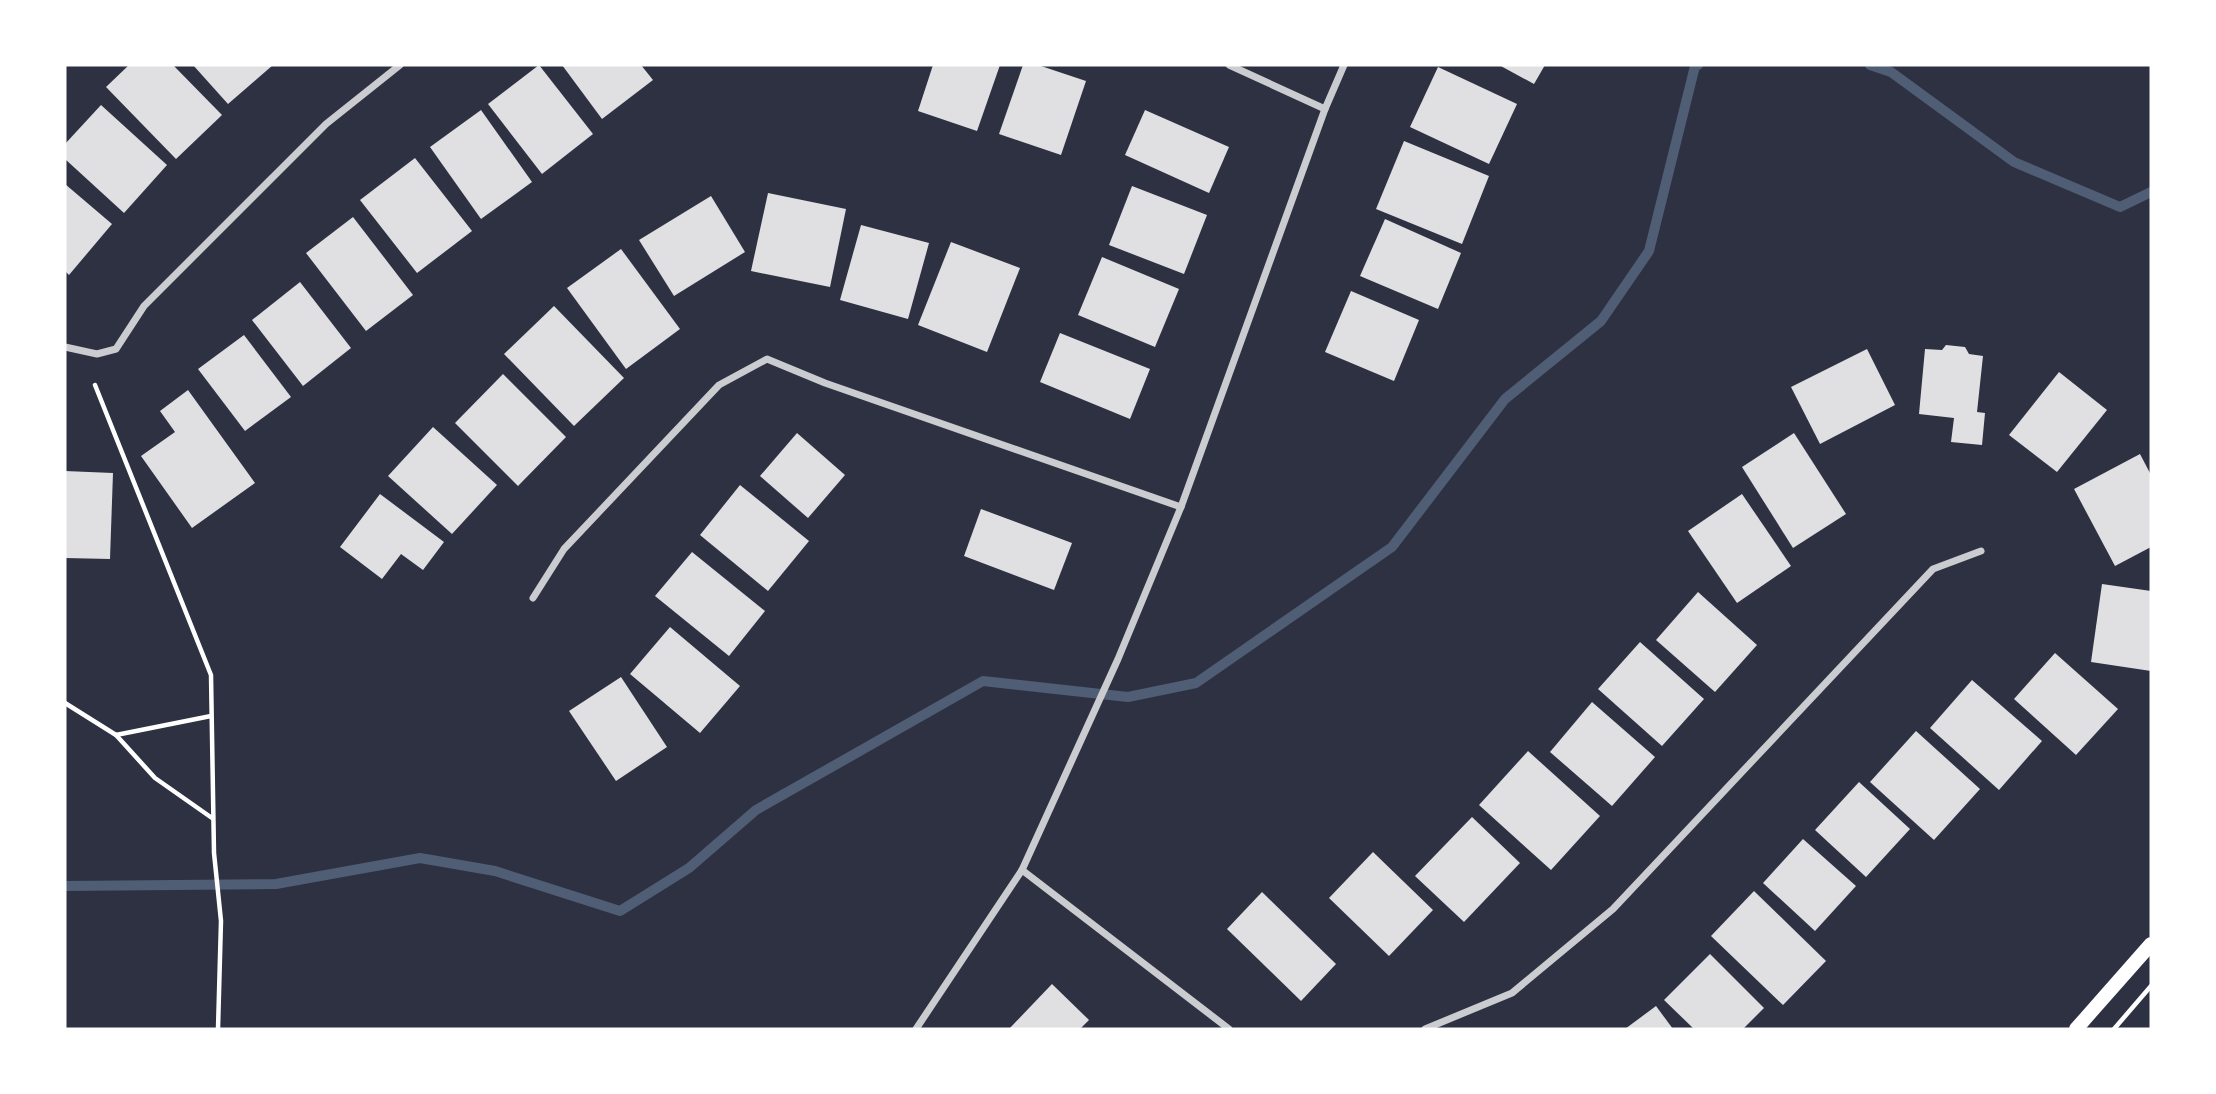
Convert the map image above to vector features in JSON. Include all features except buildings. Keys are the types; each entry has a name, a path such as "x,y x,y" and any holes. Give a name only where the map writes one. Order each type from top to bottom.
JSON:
{"main road":[{"path":"2077,1029 2151,944"}],"street":[{"path":"65,347 97,354 116,349 144,306 326,124 400,65"},
{"path":"1228,65 1325,109"},
{"path":"916,1029 1022,870 1118,659 1181,507 1325,109 1344,65"},
{"path":"533,598 564,549 719,385 767,359 825,383 1181,507"},
{"path":"1425,1029 1512,993 1613,909 1933,569 1981,551"},
{"path":"1022,870 1229,1029"}],"path":[{"path":"95,386 211,675 214,853 221,921 218,1029"},
{"path":"65,703 116,734 155,778 213,819"},
{"path":"116,734 211,716"},
{"path":"2114,1029 2151,986"}],"waterway":[{"path":"65,886 276,884 420,858 495,871 620,911 689,868 756,810 983,681 1128,697 1196,683 1392,547 1505,399 1601,321 1649,251 1695,66 1698,65"},
{"path":"1870,65 1891,72 2014,162 2120,207 2151,192"}]}
